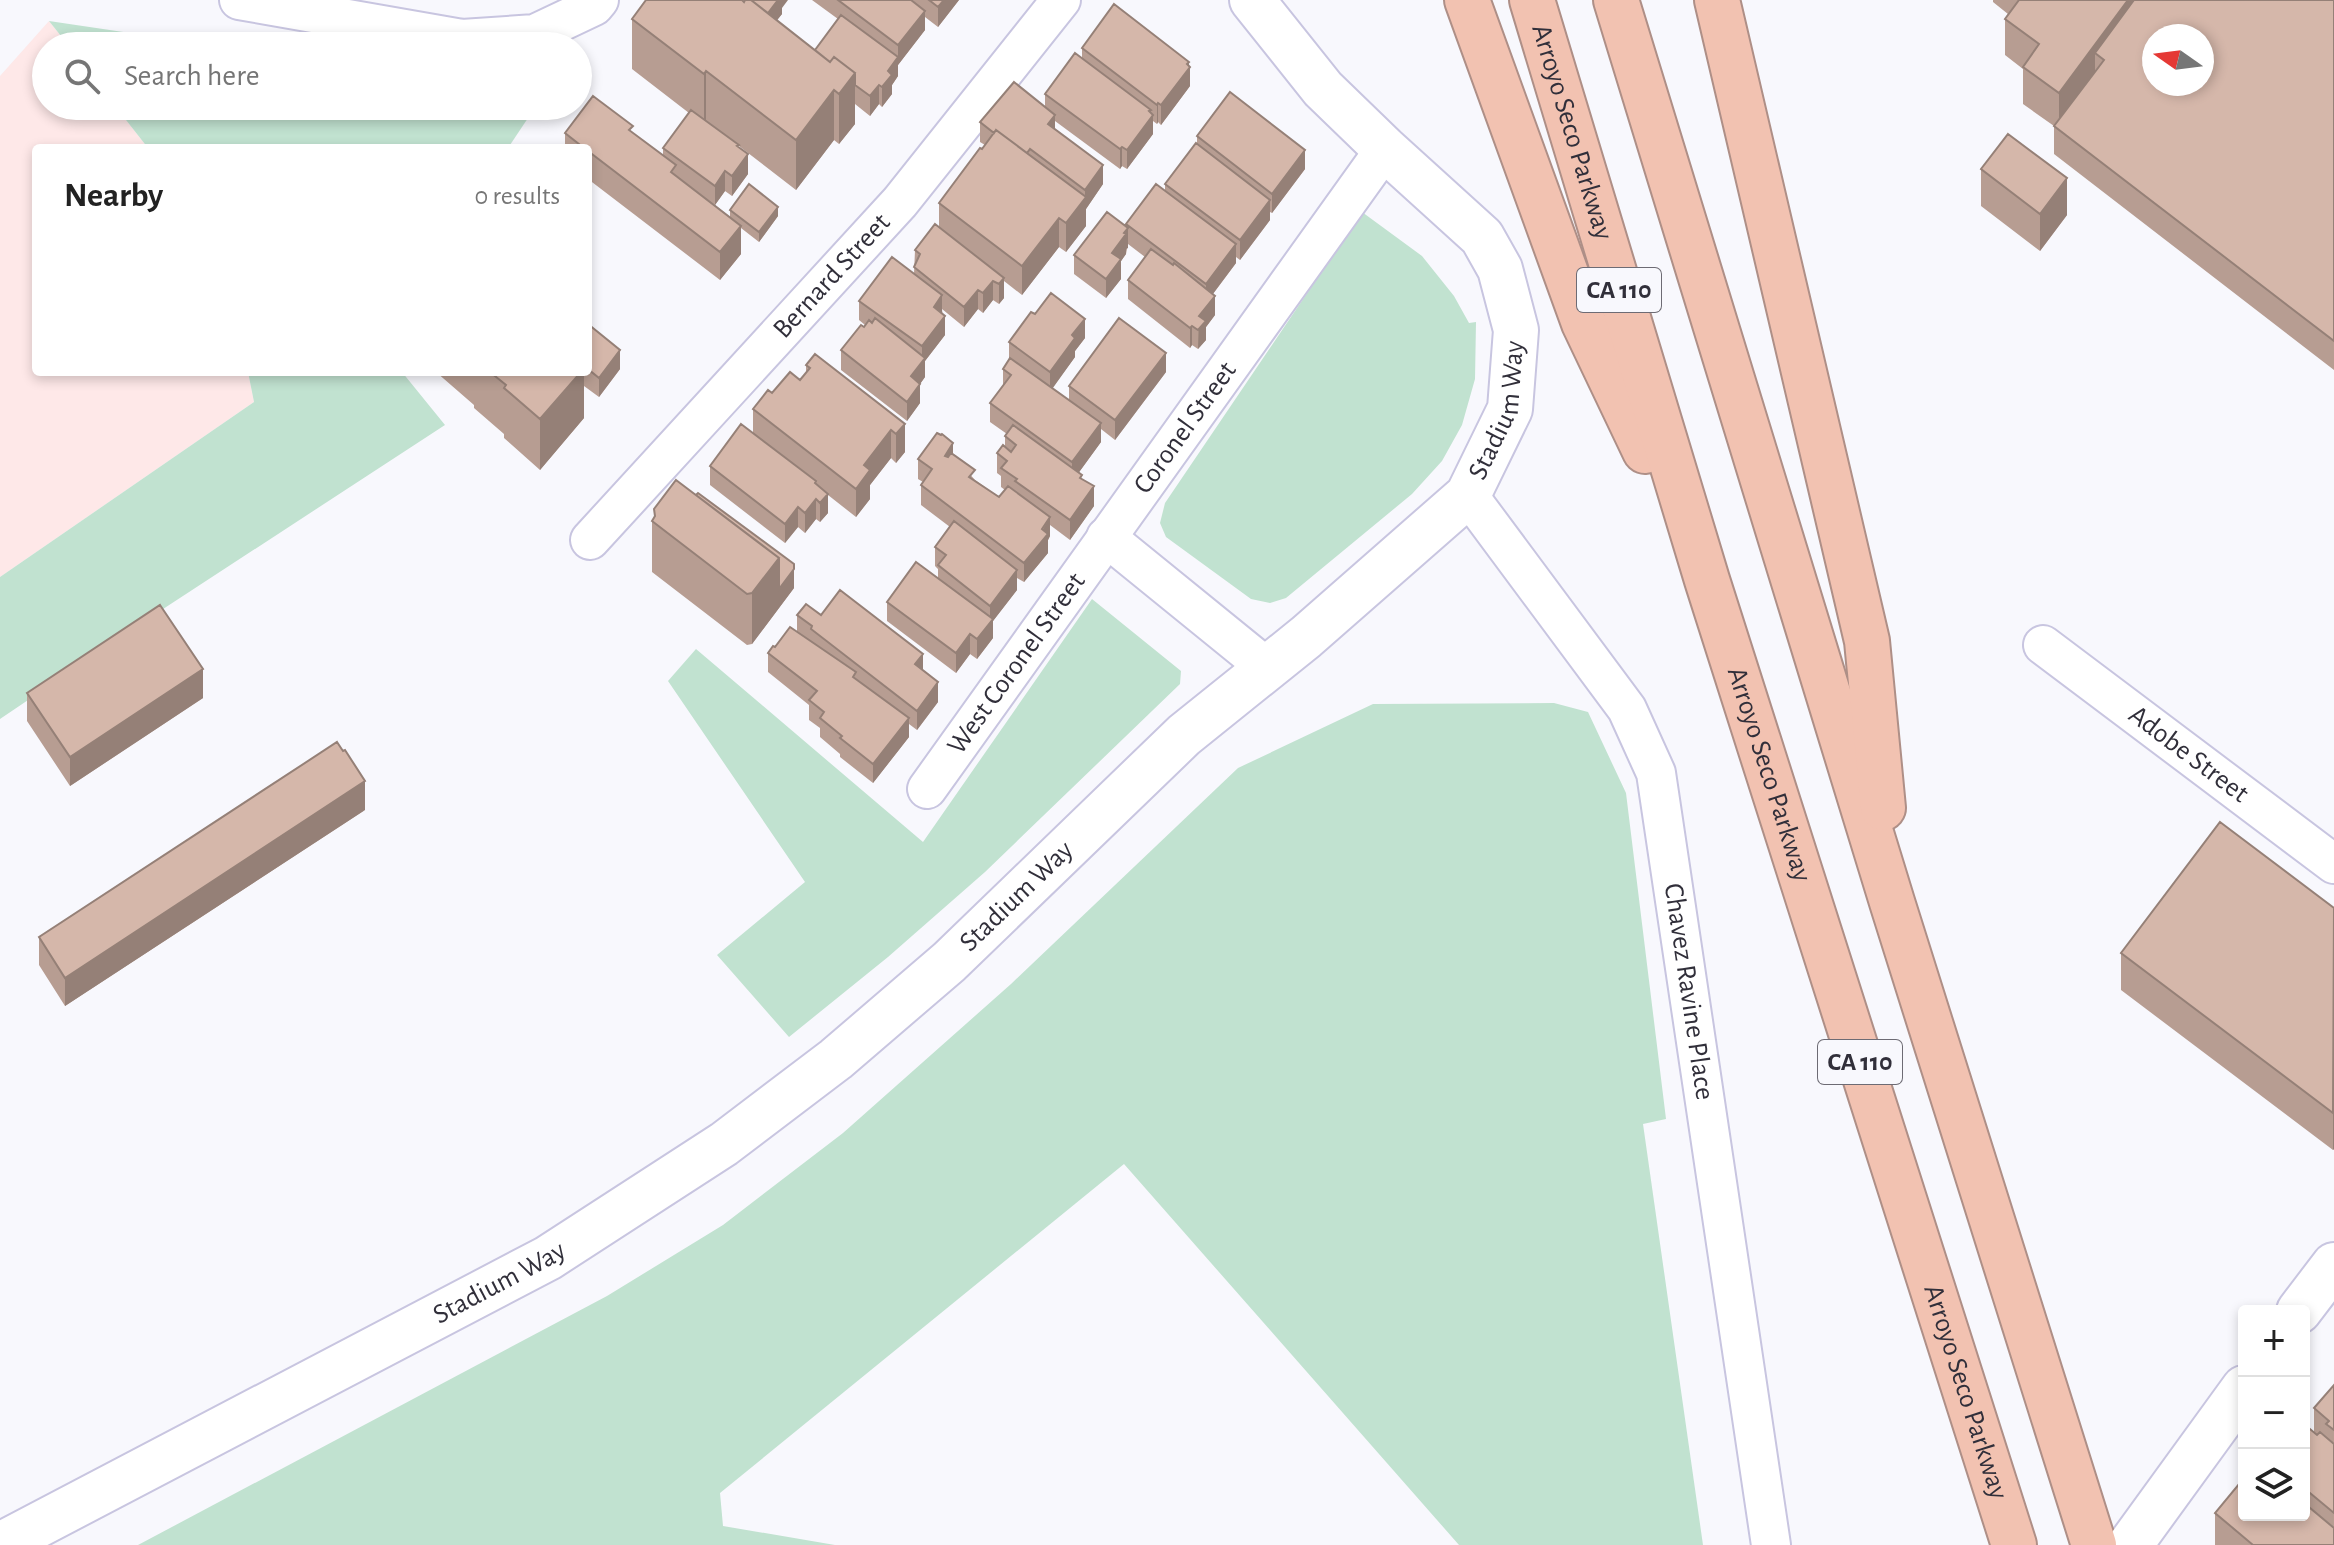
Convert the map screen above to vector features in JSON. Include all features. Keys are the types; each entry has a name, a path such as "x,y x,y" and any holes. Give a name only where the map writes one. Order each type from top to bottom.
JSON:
{"highway":[{"path":"1467,0 1584,323 1707,580"},
{"name":"Arroyo Seco Parkway","path":"1532,0 1707,580 2014,1545"},
{"name":"CA 110","path":"1616,0 1892,902 2094,1545"},
{"path":"1717,0 1867,641 1892,902"}],"street":[{"path":"239,0 422,32"},
{"path":"539,32 594,6 599,0"},
{"name":"Bernard Street","path":"590,540 900,202 1061,0"},
{"name":"Stadium Way","path":"0,1545 548,1258 724,1144 836,1059 949,962 1184,735 1306,637 1468,495 1510,409 1516,330 1500,269 1482,237 1323,89 1252,0"},
{"name":"Coronel Street","path":"1106,537 1385,149"},
{"name":"Chavez Ravine Place","path":"1468,495 1627,709 1656,773 1771,1545"},
{"path":"1106,537 1266,667"},
{"name":"West Coronel Street","path":"927,789 1106,537"},
{"name":"Adobe Street","path":"2043,645 2334,864"},
{"path":"2304,1305 2334,1265"},
{"path":"2130,1545 2238,1396"}],"shaded area":[{"path":"49,21 58,32 39,32"},
{"path":"32,40 32,120 126,120 145,144 32,144 32,376 249,376 254,402 0,577 0,76"}],"green space":[{"path":"49,21 123,32 58,32"},
{"path":"126,120 527,120 511,144 145,144"},
{"path":"1362,212 1422,256 1454,296 1469,323 1476,322 1475,379 1462,425 1442,461 1412,494 1286,598 1270,603 1251,599 1166,537 1160,523 1165,503"},
{"path":"249,376 405,376 445,425 0,719 0,577 254,402"},
{"path":"1092,599 1181,671 1180,684 985,872 888,957 789,1037 717,955 805,882 668,681 696,649 923,842"},
{"path":"1554,703 1588,712 1626,793 1666,1119 1643,1124 1703,1545 1459,1545 1124,1164 720,1493 723,1526 835,1545 138,1545 607,1296 723,1225 843,1133 1011,984 1238,768 1373,704"}],"building":[{"path":"646,0 751,0 830,62 834,57 855,73 839,94 834,90 796,140 632,19"},
{"path":"751,0 778,0 768,13"},
{"path":"838,0 911,0 925,11 898,45"},
{"path":"929,0 944,0 938,7"},
{"path":"2019,0 2128,0 2059,93 2023,67 2039,44 2005,19"},
{"path":"2134,0 2334,0 2334,341 2054,126 2104,60 2095,53"},
{"path":"1114,4 1189,62 1190,67 1161,105 1082,48"},
{"path":"841,15 898,57 888,71 892,75 870,96 855,85 855,73 834,57 830,62 815,50"},
{"path":"1075,53 1151,110 1153,115 1127,150 1120,149 1045,94"},
{"path":"1014,82 1055,115 1048,124 1103,165 1085,190 1030,149 1027,153 980,122"},
{"path":"1230,92 1305,150 1272,194 1197,136"},
{"path":"592,97 633,126 629,130 676,165 671,172 741,226 720,252 592,154 592,144 579,144 565,133 575,120 592,120"},
{"path":"691,110 748,154 732,176 725,171 715,186 663,148"},
{"path":"996,130 1086,197 1066,223 1059,218 1022,266 939,203"},
{"path":"2008,134 2067,178 2040,214 1981,169"},
{"path":"1196,143 1270,200 1240,240 1165,184"},
{"path":"749,184 778,207 759,232 730,210"},
{"path":"1156,184 1236,244 1206,284 1126,224"},
{"path":"1107,212 1128,228 1112,253 1121,259 1106,279 1074,255"},
{"path":"935,224 1004,278 999,284 993,281 983,293 978,290 964,307 914,267 920,254 915,250"},
{"path":"1151,249 1215,296 1199,316 1206,321 1198,330 1192,326 1190,328 1128,280"},
{"path":"892,257 942,295 934,307 945,316 922,346 859,301"},
{"path":"1051,293 1085,319 1050,372 1009,342 1031,312 1035,314"},
{"path":"875,318 925,358 911,376 920,384 907,402 841,350 861,325 864,327 869,320 872,323"},
{"path":"1119,318 1166,353 1115,420 1069,386"},
{"path":"592,327 620,350 599,378 592,372"},
{"path":"815,354 905,424 896,434 891,430 864,465 870,470 856,489 753,409 768,390 772,393 790,372 800,380 810,368 806,365"},
{"path":"1010,358 1101,423 1072,462 990,403 1011,375 1003,369"},
{"path":"495,376 578,376 540,419 504,388 506,385"},
{"path":"741,424 816,481 828,494 820,503 816,499 805,513 798,507 785,524 710,466"},
{"path":"1013,425 1094,486 1070,520 1001,468 1007,461 997,453 1003,445 1011,452 1016,445 1005,436"},
{"path":"937,433 953,443 945,456 951,453 975,470 969,477 999,497 1008,486 1050,517 1042,529 1048,534 1024,563 921,485 932,469 918,459"},
{"path":"676,480 779,558 752,593 747,594 652,521 654,509"},
{"path":"698,493 794,564 794,569 779,589 779,558 696,495"},
{"path":"954,521 1017,570 990,606 938,565 946,555 935,547"},
{"path":"916,562 993,619 977,639 970,634 956,653 887,602"},
{"path":"840,590 923,654 915,664 938,682 917,711 797,615 806,604 821,615"},
{"path":"160,605 203,669 70,757 27,693"},
{"path":"790,627 856,672 853,677 909,718 873,764 820,718 824,712 809,700 817,691 768,653"},
{"path":"337,742 365,781 65,978 39,937"},
{"path":"2220,822 2334,908 2333,1113 2121,953"},
{"path":"2334,1385 2334,1430 2314,1408"},
{"path":"2310,1429 2317,1435 2320,1432 2334,1444 2334,1513 2310,1493"},
{"path":"2238,1485 2238,1521 2310,1521 2310,1508 2334,1528 2334,1545 2253,1545 2215,1513"}]}
